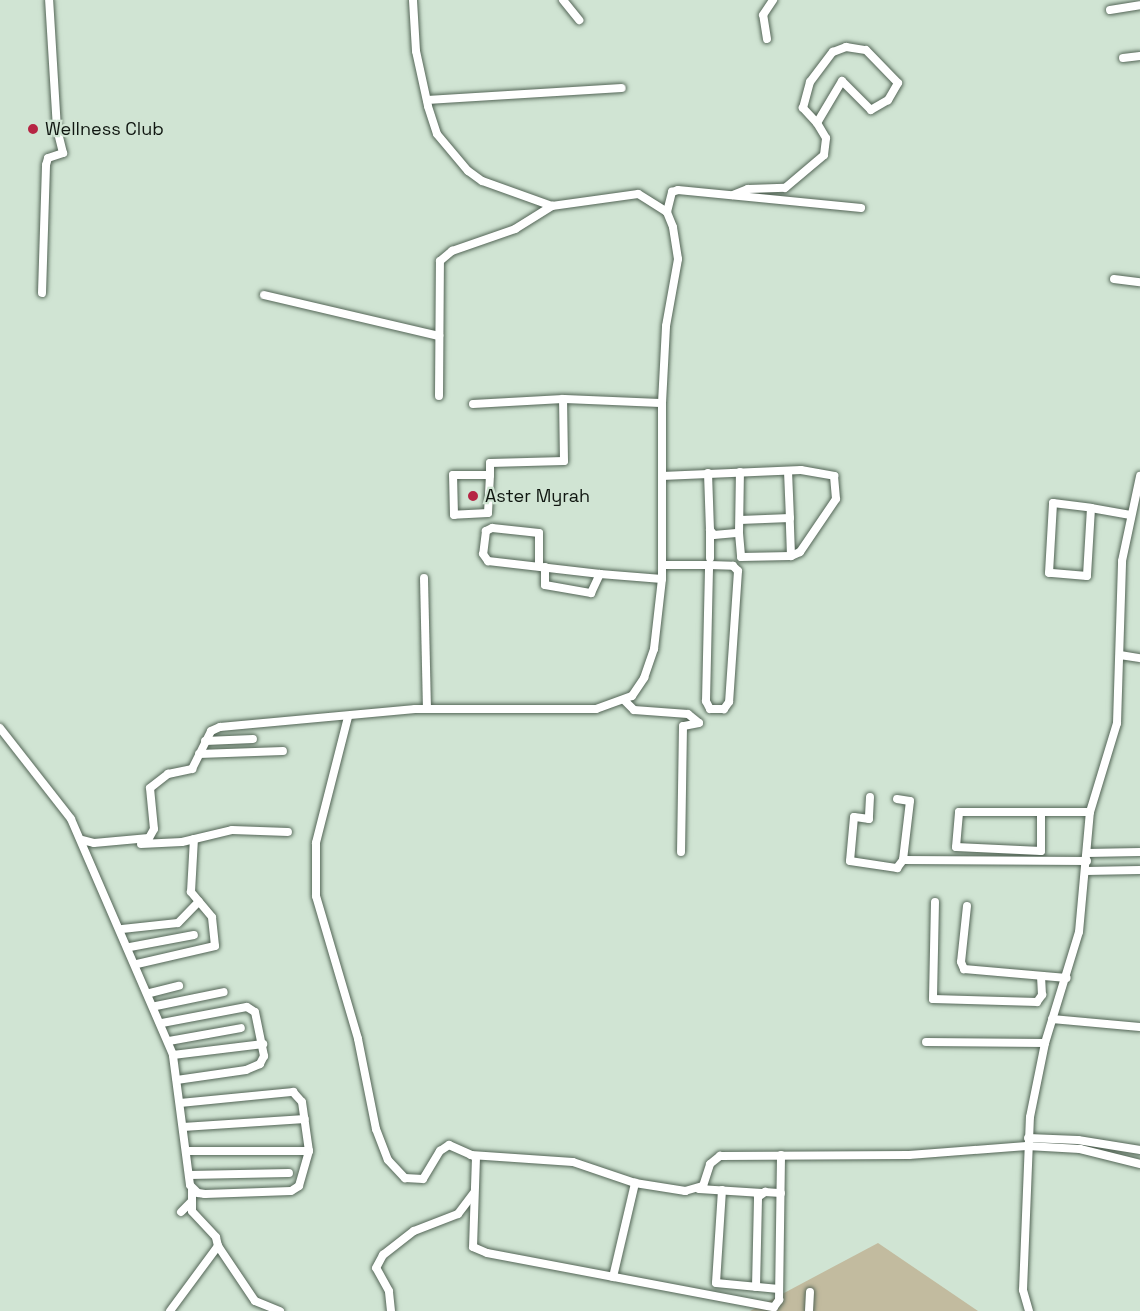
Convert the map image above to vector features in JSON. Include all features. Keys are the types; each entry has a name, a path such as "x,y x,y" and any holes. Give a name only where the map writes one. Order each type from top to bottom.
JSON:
{"street":[{"path":"42,293 46,165 48,158 63,153 57,129 49,0"},
{"path":"413,0 416,51 437,134 468,171 482,182 552,206"},
{"path":"563,0 579,20"},
{"path":"767,39 763,15 772,0"},
{"path":"1110,10 1140,5"},
{"path":"732,195 748,189 785,188 824,155 826,138 817,123 803,108 810,82 833,52 857,46 866,50 898,83 888,100 870,110 842,81 817,123"},
{"path":"1123,58 1140,56"},
{"path":"427,100 622,88"},
{"path":"156,844 153,833 150,788 168,774 187,772 211,731 220,727 427,710 596,709 632,696 644,678 654,649 662,579 662,403 666,326 678,259 667,212 674,190 861,208"},
{"path":"439,396 438,268 443,256 515,229 552,206 638,194 667,212"},
{"path":"1114,279 1140,282"},
{"path":"264,295 439,336"},
{"path":"474,404 563,399 662,403"},
{"path":"490,475 453,475 454,516 488,513 490,475 490,463 564,461 563,399"},
{"path":"662,476 708,473 740,472 788,471 834,476 836,499 800,552 791,556 741,557 740,472"},
{"path":"788,471 791,556"},
{"path":"662,565 709,562 733,566 738,575 729,702 724,710 710,709 706,701 709,562 710,530 708,473"},
{"path":"1029,1311 1023,1290 1027,1142 1045,1043 1067,978 1079,932 1090,812 1115,733 1120,655 1122,561 1140,476"},
{"path":"1091,508 1087,576 1049,573 1053,503 1091,508 1130,515"},
{"path":"740,520 790,518"},
{"path":"600,573 591,593 545,585 542,567 539,533 492,528 486,531 483,559 542,567 662,579"},
{"path":"710,530 714,535 739,533"},
{"path":"424,579 427,710"},
{"path":"1120,655 1140,658"},
{"path":"624,700 634,710 688,714 699,723 683,726 681,852"},
{"path":"348,717 316,843 314,874 328,946 358,1039 376,1129 388,1160 401,1175 412,1180 423,1179 445,1146 476,1157 473,1247 487,1253 769,1306 778,1305 781,1155"},
{"path":"0,728 55,795 84,844 156,1006 173,1055 194,1214 216,1237 218,1246 255,1301 280,1311"},
{"path":"205,741 253,739"},
{"path":"199,754 283,752"},
{"path":"870,797 869,819 854,817 850,861 897,868 903,860 910,801 897,799"},
{"path":"1041,812 1041,850 956,847 959,812 1041,812 1090,812"},
{"path":"84,844 156,844 194,839 232,830 288,832"},
{"path":"84,844 144,840 153,833"},
{"path":"137,964 213,948 212,916 191,892 194,839"},
{"path":"903,860 1087,857 1140,852"},
{"path":"1086,871 1140,870"},
{"path":"122,928 178,923 199,901"},
{"path":"935,902 933,999 1037,1002 1042,995 1041,976"},
{"path":"967,906 961,962 964,969 1067,978"},
{"path":"130,947 194,935"},
{"path":"150,993 179,986"},
{"path":"156,1006 224,992"},
{"path":"162,1023 250,1008 255,1012 264,1056 255,1067 177,1080"},
{"path":"1052,1019 1140,1027"},
{"path":"169,1041 241,1028"},
{"path":"926,1042 1045,1043"},
{"path":"173,1055 263,1044"},
{"path":"180,1103 290,1092 302,1102 309,1151 302,1181 291,1191 205,1194 192,1189"},
{"path":"183,1127 304,1119"},
{"path":"699,1189 706,1183 710,1164 717,1156 909,1155 1027,1142 1078,1140 1140,1150"},
{"path":"1027,1142 1080,1149 1140,1164"},
{"path":"186,1151 309,1151"},
{"path":"471,1155 573,1162 635,1183 685,1191 699,1189 781,1193"},
{"path":"189,1175 289,1173"},
{"path":"613,1276 635,1183"},
{"path":"722,1190 714,1280 723,1285 779,1289"},
{"path":"391,1311 389,1291 376,1268 383,1255 414,1231 458,1215 475,1192"},
{"path":"756,1287 758,1197 762,1193"},
{"path":"181,1212 191,1202"},
{"path":"170,1311 218,1246"},
{"path":"809,1311 810,1292"}],"shaded area":[{"path":"878,1243 978,1311 750,1311"}],"place":[{"name":"Wellness Club","path":"33,129"},
{"name":"Aster Myrah","path":"473,496"}]}
